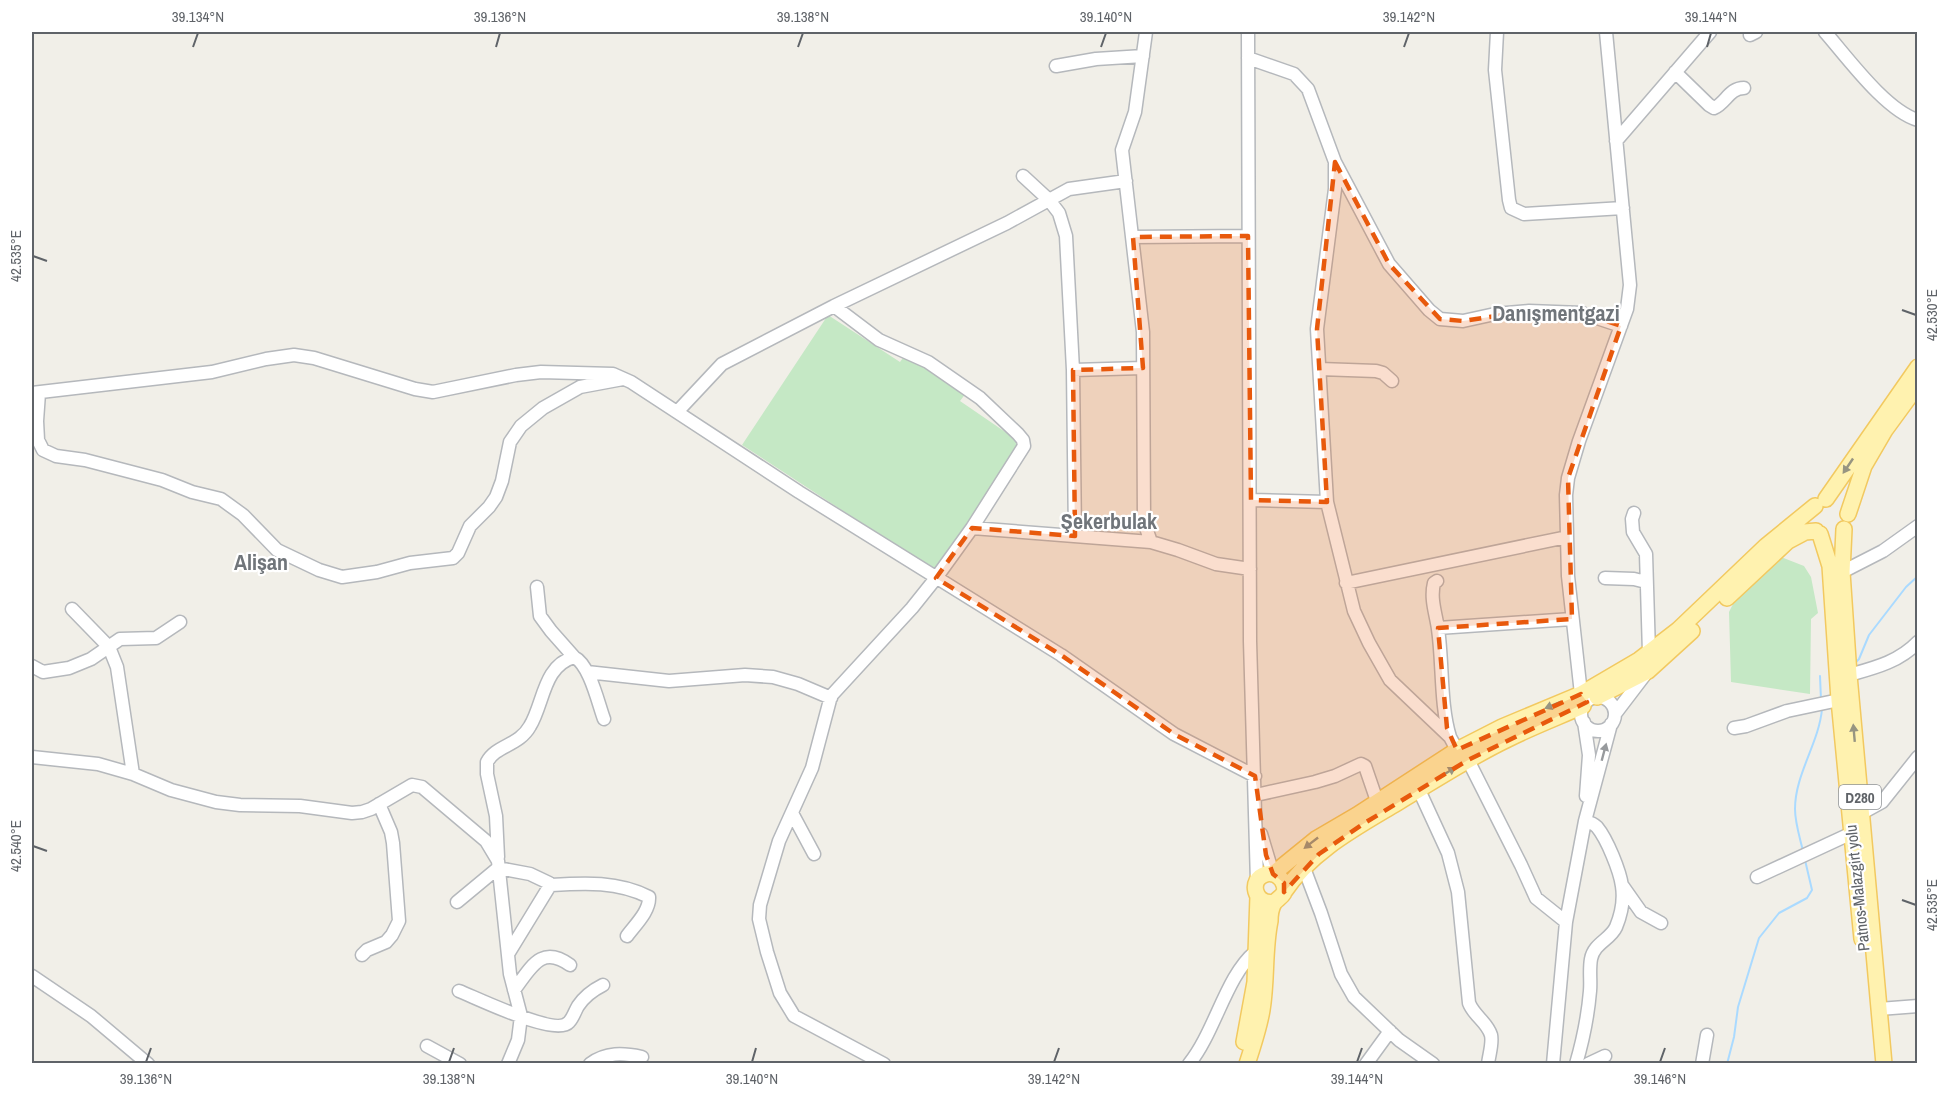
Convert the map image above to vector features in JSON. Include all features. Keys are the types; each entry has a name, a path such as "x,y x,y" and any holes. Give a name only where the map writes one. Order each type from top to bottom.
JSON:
{"main road":[{"path":"1587,700 1678,630 1766,546 1820,503 1917,367"},
{"name":"D280","path":"1884,1064 1849,675 1842,572 1844,529 1864,466 1885,430 1917,385"},
{"path":"1820,503 1832,499 1843,504 1848,514"},
{"name":"D280","path":"1818,532 1811,521 1820,503"},
{"path":"1237,1064 1245,1038 1255,982 1257,889 1263,875 1273,874 1316,838 1458,749 1502,727 1587,700 1648,671 1788,541 1805,532 1836,536 1844,529"},
{"name":"Patnos-Malazgirt yolu","path":"1818,532 1830,566 1826,703 1852,834 1875,1064"},
{"path":"1257,889 1265,902 1280,897 1304,868 1338,840 1419,790 1458,749"},
{"path":"1247,1064 1262,1009 1269,922 1285,888 1281,879 1273,874"}],"street":[{"path":"1146,32 1134,112 1122,150 1143,332 1143,509 1144,522 1151,542"},
{"path":"1248,32 1250,641 1257,889"},
{"path":"1497,32 1496,70 1511,208 1524,214 1623,208"},
{"path":"1585,820 1589,755 1581,711 1587,700 1572,620 1566,495 1573,458 1627,309 1630,285 1606,32"},
{"path":"1616,141 1710,32"},
{"path":"1825,32 1854,67 1895,108 1917,120"},
{"path":"1056,66 1096,59 1143,56"},
{"path":"1248,58 1294,74 1308,89 1335,162 1389,264 1429,310 1440,319 1463,321 1496,314 1529,311 1572,312 1621,326"},
{"path":"1675,72 1714,108 1719,106 1734,90 1744,88"},
{"path":"1335,162 1335,189 1317,329 1326,502 1353,611 1369,643 1390,680 1458,749"},
{"path":"1023,176 1049,200 1059,213 1066,236 1073,370 1075,536"},
{"path":"677,412 722,364 834,306 997,228 1069,189 1126,181"},
{"path":"1133,237 1248,236"},
{"path":"834,306 879,340 928,362 980,398 1023,440 1024,446 972,528 936,578 912,608 835,691 831,698 812,768 778,841 760,905 759,919 762,935 780,993 794,1016 884,1064"},
{"path":"624,378 580,387 543,408 521,426 510,442 500,489 489,507 470,526 458,553 453,558 410,563 366,574 342,577 319,570 277,550 243,514 221,499 192,492 162,480 85,460 56,456 43,450 38,440 36,421 35,393 218,371 266,359 294,355 314,358 415,389 433,392 541,372 613,374 624,378 799,492 1061,655 1174,734 1255,776"},
{"path":"1073,370 1143,368"},
{"path":"1320,369 1376,371 1383,373 1392,381"},
{"path":"1251,500 1326,502"},
{"path":"1634,513 1633,532 1646,554 1649,653"},
{"path":"1842,572 1883,551 1917,526"},
{"path":"972,528 1151,542 1216,564 1250,569"},
{"path":"1346,583 1567,537"},
{"path":"1605,578 1634,579 1646,582"},
{"path":"1437,581 1434,583 1432,596 1438,628 1446,716 1458,749 1536,898 1566,922"},
{"path":"537,587 540,616 550,631 581,662 587,672 604,720"},
{"path":"72,609 108,647 117,667 133,774"},
{"path":"1438,628 1572,620"},
{"path":"32,666 43,672 69,668 91,659 120,639 161,636 180,622"},
{"path":"1849,675 1895,660 1917,642"},
{"path":"508,1064 518,1040 521,1016 507,955 498,865 496,816 487,774 487,762 499,750 525,734 533,722 552,673 561,663 574,657"},
{"path":"1584,722 1597,731 1602,730 1613,719 1648,671"},
{"path":"587,672 669,681 745,675 773,677 798,684 831,698"},
{"path":"1553,1064 1566,922 1585,820 1614,709 1608,700 1587,700"},
{"path":"1734,728 1787,711 1826,703"},
{"path":"32,757 98,764 133,774 171,790 231,804 300,806 352,813 371,809 412,785 422,787 486,841 498,865 542,878 550,885 600,883 629,889 649,897 650,900 645,910 627,936"},
{"path":"1862,813 1882,802 1917,757"},
{"path":"1256,801 1335,776 1360,764 1365,766 1377,801"},
{"path":"1419,790 1448,853 1458,892 1469,1003 1474,1014 1491,1035 1488,1064"},
{"path":"1256,801 1266,855 1273,874"},
{"path":"362,955 367,950 386,942 399,921 393,843 391,832 379,804"},
{"path":"792,813 813,854"},
{"path":"1576,1064 1590,990 1592,954 1596,946 1611,934 1622,907 1622,885 1616,864 1597,827 1585,820"},
{"path":"1757,877 1852,834"},
{"path":"457,902 498,865"},
{"path":"1304,868 1341,974 1354,997 1390,1031 1433,1064"},
{"path":"507,955 550,885"},
{"path":"1622,885 1641,912 1661,923"},
{"path":"1280,897 1300,886 1313,891"},
{"path":"1189,1064 1203,1044 1240,968 1256,952"},
{"path":"514,990 534,964 546,957 560,957 570,965"},
{"path":"32,976 91,1016 148,1064"},
{"path":"459,991 549,1025 566,1025 583,999 603,984"},
{"path":"1879,1009 1917,1006"},
{"path":"1366,1064 1390,1031"},
{"path":"1702,1064 1707,1035"},
{"path":"427,1046 460,1064"},
{"path":"590,1064 599,1056 610,1054 642,1057"},
{"path":"1588,1064 1605,1056"}],"highlighted area":[{"path":"1335,162 1389,264 1440,319 1463,321 1529,311 1582,313 1621,326 1568,478 1572,619 1438,628 1447,728 1457,750 1581,694 1587,702 1468,760 1363,824 1319,854 1284,892 1284,883 1273,874 1266,855 1255,776 1174,734 1061,655 936,578 972,528 1075,536 1073,370 1143,368 1133,237 1248,236 1251,500 1327,502 1317,329"}],"green space":[{"path":"828,315 900,362 905,355 966,393 960,401 1017,440 1017,450 935,571 742,445"},
{"path":"1781,557 1804,566 1811,577 1818,613 1811,619 1810,694 1731,682 1729,612 1738,594"}],"waterway":[{"path":"1856,662 1869,635 1906,587 1918,576"},
{"path":"1820,676 1821,700"},
{"path":"1803,851 1796,820 1796,796 1817,734 1822,709"},
{"path":"1727,1064 1738,1007 1759,938 1779,913 1807,898 1812,890 1805,860"}],"district":[{"name":"Danışmentgazi","path":"1556,313"},
{"name":"Şekerbulak","path":"1109,521"},
{"name":"Alişan","path":"261,562"}]}
